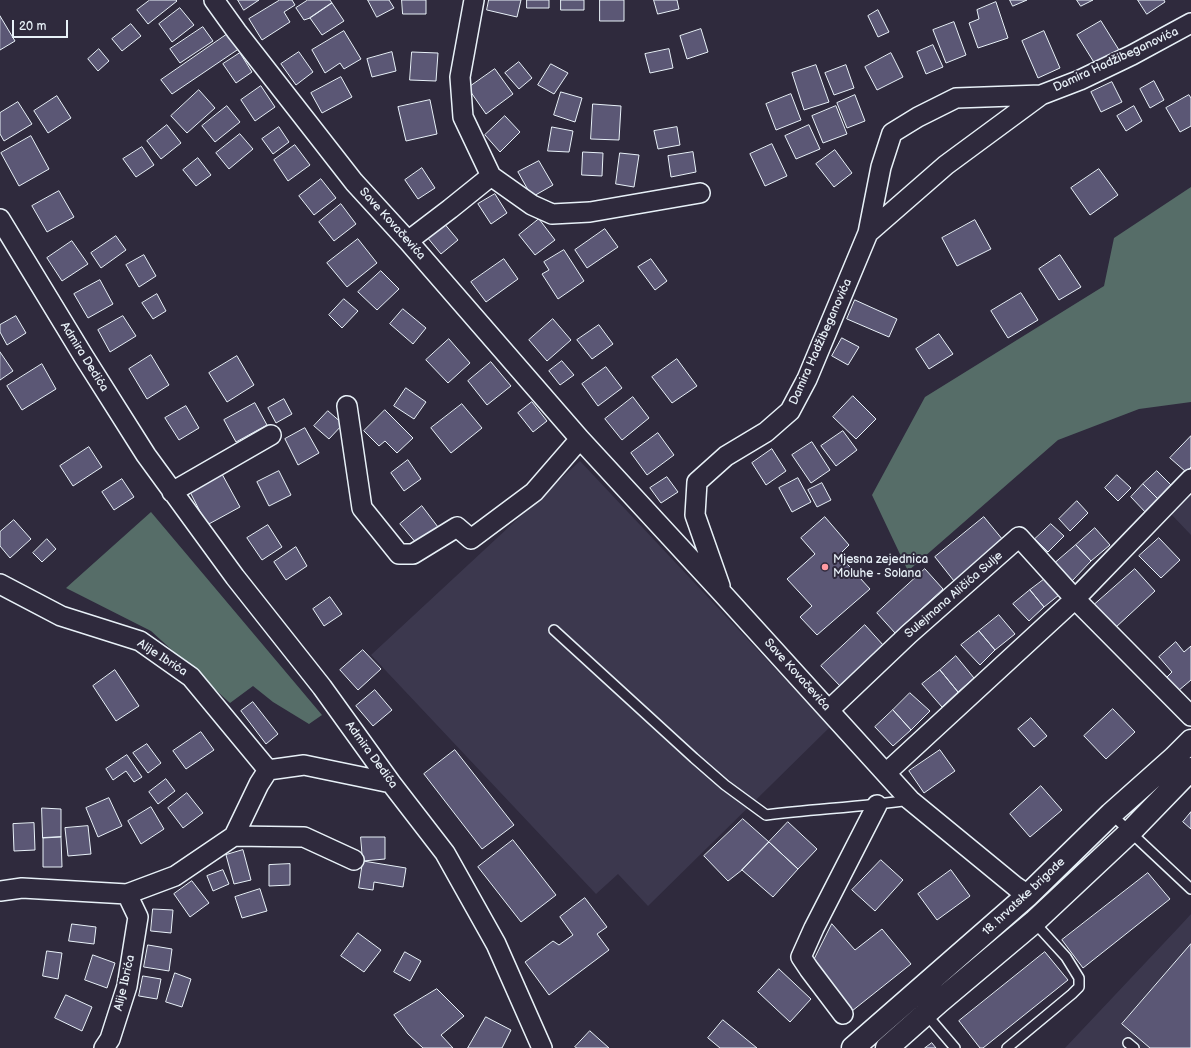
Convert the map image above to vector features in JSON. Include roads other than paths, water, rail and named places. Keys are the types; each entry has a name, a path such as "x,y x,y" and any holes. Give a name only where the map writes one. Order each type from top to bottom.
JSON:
{"main road":[{"name":"18. hrvatske brigade","path":"853,1048 1028,895 1111,814 1191,741"},
{"name":"18. hrvatske brigade","path":"887,1048 1034,922 1130,832 1191,769"}],"street":[{"name":"Save Kovačevića","path":"214,0 237,32 354,182 408,241 580,439 910,800 1016,887 1028,895"},
{"path":"474,0 460,77 463,117 490,176 532,205 552,214 590,212 700,193"},
{"name":"Damira Hadžibeganovića","path":"868,233 946,165 1041,95 1080,80 1191,23"},
{"name":"Damira Hadžibeganovića","path":"723,594 695,515 697,482 726,456 766,432 790,411 807,379 868,233 881,167 892,133 918,117 956,98 1041,95"},
{"path":"408,241 450,210 490,176"},
{"name":"Admira Dedića","path":"0,219 146,456 235,577 322,687 391,783 445,852 496,944 535,1045"},
{"path":"347,406 362,508 399,554 413,554 457,527 471,539 534,492 580,439"},
{"path":"172,492 271,435"},
{"path":"886,773 1075,599 1191,480"},
{"name":"Sulejmana Aličića Sulje","path":"829,710 909,634 1019,537 1075,599"},
{"name":"Alije Ibrića","path":"0,584 61,616 140,641 185,672 191,677 268,770"},
{"path":"1075,599 1191,716"},
{"path":"0,891 22,888 127,894 175,876 234,836 259,784 268,770 304,766 391,783"},
{"path":"843,1014 801,957 814,928 877,805"},
{"path":"234,836 304,837 354,860"},
{"name":"Alije Ibrića","path":"104,1048 110,1039 127,986 138,917 127,894"}],"lane":[{"path":"554,630 694,758 725,785 766,815 877,805 910,800"},
{"path":"1111,814 1191,889"},
{"path":"1007,1048 1079,987 1078,978 1066,957 1034,922"},
{"path":"926,1013 955,1048"}],"place":[{"name":"Mjesna zejednica Moluhe - Solana","path":"825,567"}]}
